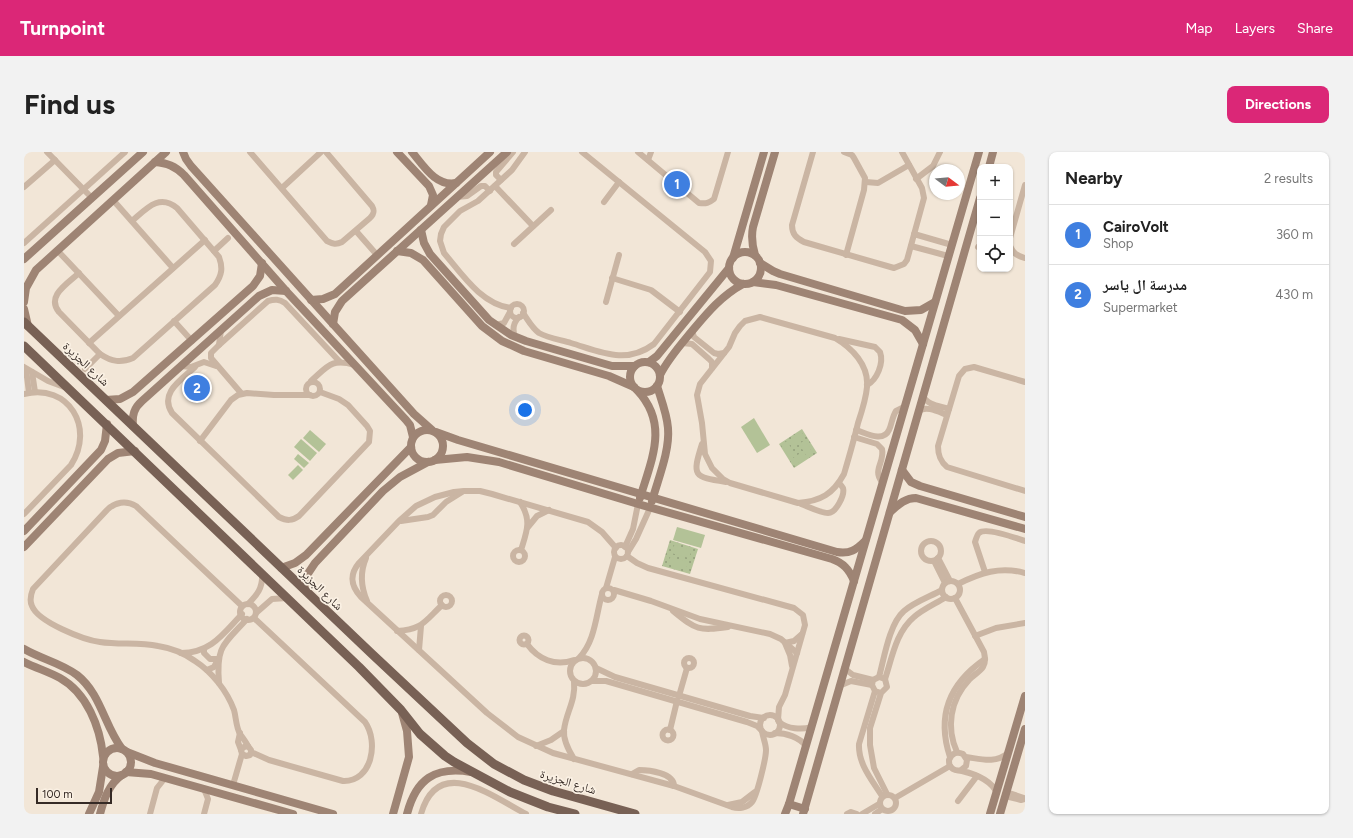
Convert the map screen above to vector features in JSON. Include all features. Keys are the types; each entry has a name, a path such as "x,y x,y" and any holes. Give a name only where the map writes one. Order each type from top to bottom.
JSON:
{"main road":[{"name":"شارع الجزيرة","path":"26,324 304,590 480,754 494,764 524,780 563,794 635,814"},
{"path":"24,346 135,450 359,666 401,710 420,734 436,749 454,762 516,795 559,810 573,814 571,804 576,797"},
{"path":"197,511 204,511 208,508 210,499"},
{"path":"212,524 210,518 213,514 219,511 223,512"},
{"path":"559,810 563,801 563,794"}],"street":[{"path":"47,152 92,198"},
{"path":"24,243 125,152"},
{"path":"24,259 143,152"},
{"path":"24,302 25,288 36,270 166,152"},
{"path":"184,152 186,159 191,166 311,300 414,414 442,439 442,453 431,461 400,477 383,491 314,563 307,575 304,590"},
{"path":"250,152 332,244 337,244 342,242 374,215 374,210 326,152"},
{"path":"282,188 321,152"},
{"path":"397,152 429,186 433,196 431,205"},
{"path":"412,152 437,179 446,184 456,183"},
{"path":"311,300 323,299 335,294 490,152"},
{"path":"333,324 336,312 342,301 507,152"},
{"path":"501,180 496,176 497,171 513,152"},
{"path":"521,315 514,316 510,310 496,305 483,296 444,252 440,244 441,234 446,224 460,211 475,203 490,191 514,168 525,152"},
{"path":"521,315 541,334 610,355 622,356 634,354 654,344 708,276 711,268 710,257 705,252 582,152"},
{"path":"638,152 699,203 705,204 714,199 728,152"},
{"path":"648,160 651,152"},
{"path":"421,230 424,243 430,254 489,320 496,325 526,342 612,366 634,366 644,362 649,362 658,356 729,268 764,152"},
{"path":"775,152 753,227 752,246 760,263 766,268 780,274 905,311 921,310 935,302"},
{"path":"812,152 792,225 794,236 798,240 894,268 904,264 907,260 924,198 922,188 902,152"},
{"path":"844,152 852,155 866,182 846,255"},
{"path":"916,179 933,166 940,152"},
{"path":"785,814 979,152"},
{"path":"990,164 993,152"},
{"path":"24,187 55,160"},
{"path":"155,162 171,165 178,169 286,291 406,420 410,425 413,437 411,446 412,452 418,459 431,461 467,457 488,459 650,508 839,562 848,570 854,580"},
{"path":"866,182 880,182 909,165"},
{"path":"604,202 619,182"},
{"path":"1011,236 1023,201 1025,185"},
{"path":"457,197 467,196 481,186 485,186 490,191"},
{"path":"495,186 533,226"},
{"path":"113,200 173,268"},
{"path":"789,804 804,811 979,200"},
{"path":"79,273 55,296 54,305 100,354 108,359 116,361 125,361 133,358 220,279 222,264 219,257 177,208 171,204 156,202 132,221"},
{"path":"962,209 976,213"},
{"path":"514,244 551,210"},
{"path":"356,231 377,254"},
{"path":"914,234 952,245"},
{"path":"214,251 228,238"},
{"path":"89,343 205,240"},
{"path":"911,246 948,256"},
{"path":"57,250 119,316"},
{"path":"397,251 411,253 423,260 482,326 502,341 524,351 609,376 646,392 654,389 660,381 658,369 649,362"},
{"path":"733,258 741,252 755,255"},
{"path":"606,302 619,254"},
{"path":"1013,254 1025,258"},
{"path":"106,400 120,399 134,392 253,286 260,276 262,263"},
{"path":"753,282 760,274 760,263"},
{"path":"729,268 733,279 743,284"},
{"path":"612,278 651,290 682,309 692,313"},
{"path":"660,375 666,363 718,301 743,284 753,282 776,285 902,320 915,330 923,344"},
{"path":"133,426 132,419 137,406 259,296 272,290 286,291"},
{"path":"211,362 211,353 268,301 274,299 285,303 340,362"},
{"path":"496,325 504,322 510,310 515,304 519,304 523,308 521,315 513,327 515,337"},
{"path":"24,309 26,324"},
{"path":"730,483 724,480 712,468 705,454 697,395 700,384 729,347 740,326 752,318 760,317 835,338 854,341 875,347 880,352 882,359 877,375 873,381 867,385"},
{"path":"174,321 192,341"},
{"path":"219,345 221,330"},
{"path":"692,331 694,337 714,353 724,353"},
{"path":"328,336 331,363"},
{"path":"798,503 810,502 821,498 831,492 839,483 844,474 867,385 861,361 850,348 835,338"},
{"path":"682,343 692,344 712,362 712,368"},
{"path":"85,369 100,354"},
{"path":"241,393 211,362 200,363 170,391 167,402 168,408 172,413 200,441 279,517 284,520 289,520 294,519 366,446 370,436 368,426 344,402 320,392"},
{"path":"310,395 306,390 307,385 331,363 340,362 357,366"},
{"path":"181,366 195,367"},
{"path":"627,552 638,504 655,444 656,427 652,411 646,399 631,382 630,376 634,366"},
{"path":"1025,382 974,367 964,368 958,376 938,446 938,452 943,463 953,470 1025,491"},
{"path":"28,370 48,381 70,389"},
{"path":"24,514 71,465 78,452 81,437 77,418 72,409 65,402 57,396 49,394 29,393 28,370"},
{"path":"311,382 318,383 320,392"},
{"path":"615,557 622,560 636,539 650,508 667,450 668,439 666,417 657,386"},
{"path":"200,441 231,400 241,393 315,396 320,392"},
{"path":"923,396 928,403 948,412"},
{"path":"856,430 878,437 882,436 888,432 896,411 904,408"},
{"path":"919,411 926,408 948,412"},
{"path":"24,531 101,450 105,441 107,424"},
{"path":"413,437 422,430 434,431 458,440 837,552 845,553 853,551 866,540"},
{"path":"854,437 877,444 882,449 878,473 882,482"},
{"path":"703,441 696,464 698,473 707,479 730,483 830,513 837,508 842,493 843,488 839,483"},
{"path":"281,568 295,563 306,555 411,446"},
{"path":"24,547 112,455 135,450"},
{"path":"902,470 911,482 920,486 1025,517"},
{"path":"399,521 433,515 451,498 464,491"},
{"path":"616,548 602,532 592,524 549,510 480,491 454,492 435,497 416,506 399,521 354,569 352,584 356,591 397,630 497,722 518,737 553,753 632,774 638,770 658,772 672,780 674,782 674,786 728,805 737,804 746,800 756,790 764,760 766,745 760,723 781,703"},
{"path":"435,497 442,506"},
{"path":"890,512 902,501 916,498 1025,529"},
{"path":"233,785 241,752 244,747 269,760 343,781 355,780 364,772 371,753 373,742 370,731 365,722 255,615 255,610 245,605 136,506 128,502 119,503 110,507 33,589 31,594 32,607 35,612 70,633 101,642 153,645 181,652 193,652 214,644 242,614"},
{"path":"520,502 526,514 528,527"},
{"path":"416,506 419,517"},
{"path":"521,550 528,527 537,516 549,510"},
{"path":"526,514 537,516"},
{"path":"871,521 886,525"},
{"path":"986,572 975,542 979,533 987,530 1025,541"},
{"path":"569,673 569,668 584,652 589,643 602,594 606,588 615,557 614,552 620,545 637,563 648,568 794,608 803,615 805,620 804,630 785,695 778,712 779,726 766,745"},
{"path":"367,554 361,579 364,595 368,603"},
{"path":"936,560 947,582"},
{"path":"958,584 975,575 986,572 1004,570 1025,573"},
{"path":"247,619 240,610 261,589 263,581 262,573"},
{"path":"946,598 942,590 942,586 947,582 953,581 958,584"},
{"path":"955,598 959,592 958,584"},
{"path":"606,588 711,622 770,634 785,643 797,653"},
{"path":"598,610 611,599 614,590"},
{"path":"895,798 893,796 885,795 862,765 859,744 897,619 910,607 942,590"},
{"path":"602,594 605,599 629,595"},
{"path":"207,670 214,667 223,646 247,619 251,620 272,599 288,598"},
{"path":"875,814 881,806 885,795 874,768 870,749 870,728 878,684 905,626 919,614 946,598 955,598"},
{"path":"955,598 984,652 985,659 964,676 954,690 945,732 950,757 949,763 950,766 957,771 961,770 988,781 992,784 997,793"},
{"path":"397,630 405,630 421,626 442,605"},
{"path":"669,608 687,623 699,629 711,630 732,627"},
{"path":"687,623 692,616"},
{"path":"711,622 711,630"},
{"path":"975,636 996,628 1025,623"},
{"path":"419,650 421,626"},
{"path":"785,643 794,641 804,630"},
{"path":"589,643 591,660 596,668 615,677 747,722 757,726 766,734 793,737 801,740 806,746"},
{"path":"785,643 790,655 792,669"},
{"path":"526,644 531,650 542,658 556,663 569,673 574,681 574,695 564,731 567,746 574,759"},
{"path":"24,649 69,670 85,683 97,699 114,736 130,756 130,767 113,782 100,814"},
{"path":"204,649 204,653 210,659 218,659"},
{"path":"195,661 204,649"},
{"path":"181,652 207,670 219,683 232,705 240,733 250,749 250,754 246,756 241,752 238,742 240,733"},
{"path":"556,663 565,663 584,657 591,660"},
{"path":"218,659 219,683"},
{"path":"24,662 60,678 72,686 82,696 91,713 99,734 104,756"},
{"path":"830,664 844,668 853,675 878,684"},
{"path":"592,681 596,673 596,668"},
{"path":"670,730 687,668"},
{"path":"574,681 585,684"},
{"path":"574,695 585,684 592,681 606,681 750,716 773,716 782,725 795,729 812,726"},
{"path":"839,686 847,682 856,681 878,684"},
{"path":"990,814 1025,696"},
{"path":"950,706 951,730 957,752"},
{"path":"392,813 409,757 407,731 401,710"},
{"path":"1000,814 1025,729 1016,726"},
{"path":"793,737 795,729"},
{"path":"536,746 551,740 564,731"},
{"path":"89,814 98,792 104,756 111,748 116,747 155,763 333,814"},
{"path":"957,752 966,756 993,760 999,759 1008,753"},
{"path":"950,757 957,752"},
{"path":"961,770 966,766 966,756"},
{"path":"895,798 950,766"},
{"path":"103,767 106,772 111,775 116,776 124,773 145,772 293,814"},
{"path":"407,814 409,804 415,791 429,778 440,773 450,771 474,773"},
{"path":"150,814 157,788 156,775"},
{"path":"958,801 977,776"},
{"path":"157,788 165,778"},
{"path":"421,814 427,797 433,791 447,783 455,782 464,783 483,791 526,814"},
{"path":"204,789 207,796 204,814"},
{"path":"207,803 213,796 220,793"},
{"path":"1005,794 1021,800 1025,799"},
{"path":"892,811 896,805 895,798"},
{"path":"397,800 409,804"},
{"path":"862,814 881,806 899,814"},
{"path":"847,814 852,812 857,814"}],"green space":[{"path":"754,418 770,445 757,453 741,427"},
{"path":"802,429 817,453 794,468 779,444"},
{"path":"310,430 326,444 319,452 303,438"},
{"path":"802,432 805,438 793,446 789,440"},
{"path":"301,439 317,453 310,461 294,447"},
{"path":"805,440 813,453 807,457 799,444"},
{"path":"787,441 795,454 789,458 781,445"},
{"path":"802,452 806,458 794,466 790,460"},
{"path":"298,454 309,463 304,468 294,459"},
{"path":"298,465 303,470 293,480 288,475"},
{"path":"677,527 705,535 701,548 673,540"},
{"path":"670,540 698,549 690,574 662,566"},
{"path":"674,545 692,550 689,558 671,553"},
{"path":"670,557 688,562 686,570 668,564"}],"place":[{"name":"CairoVolt","path":"677,184"},
{"name":"مدرسة ال ياسر","path":"197,388"}]}
